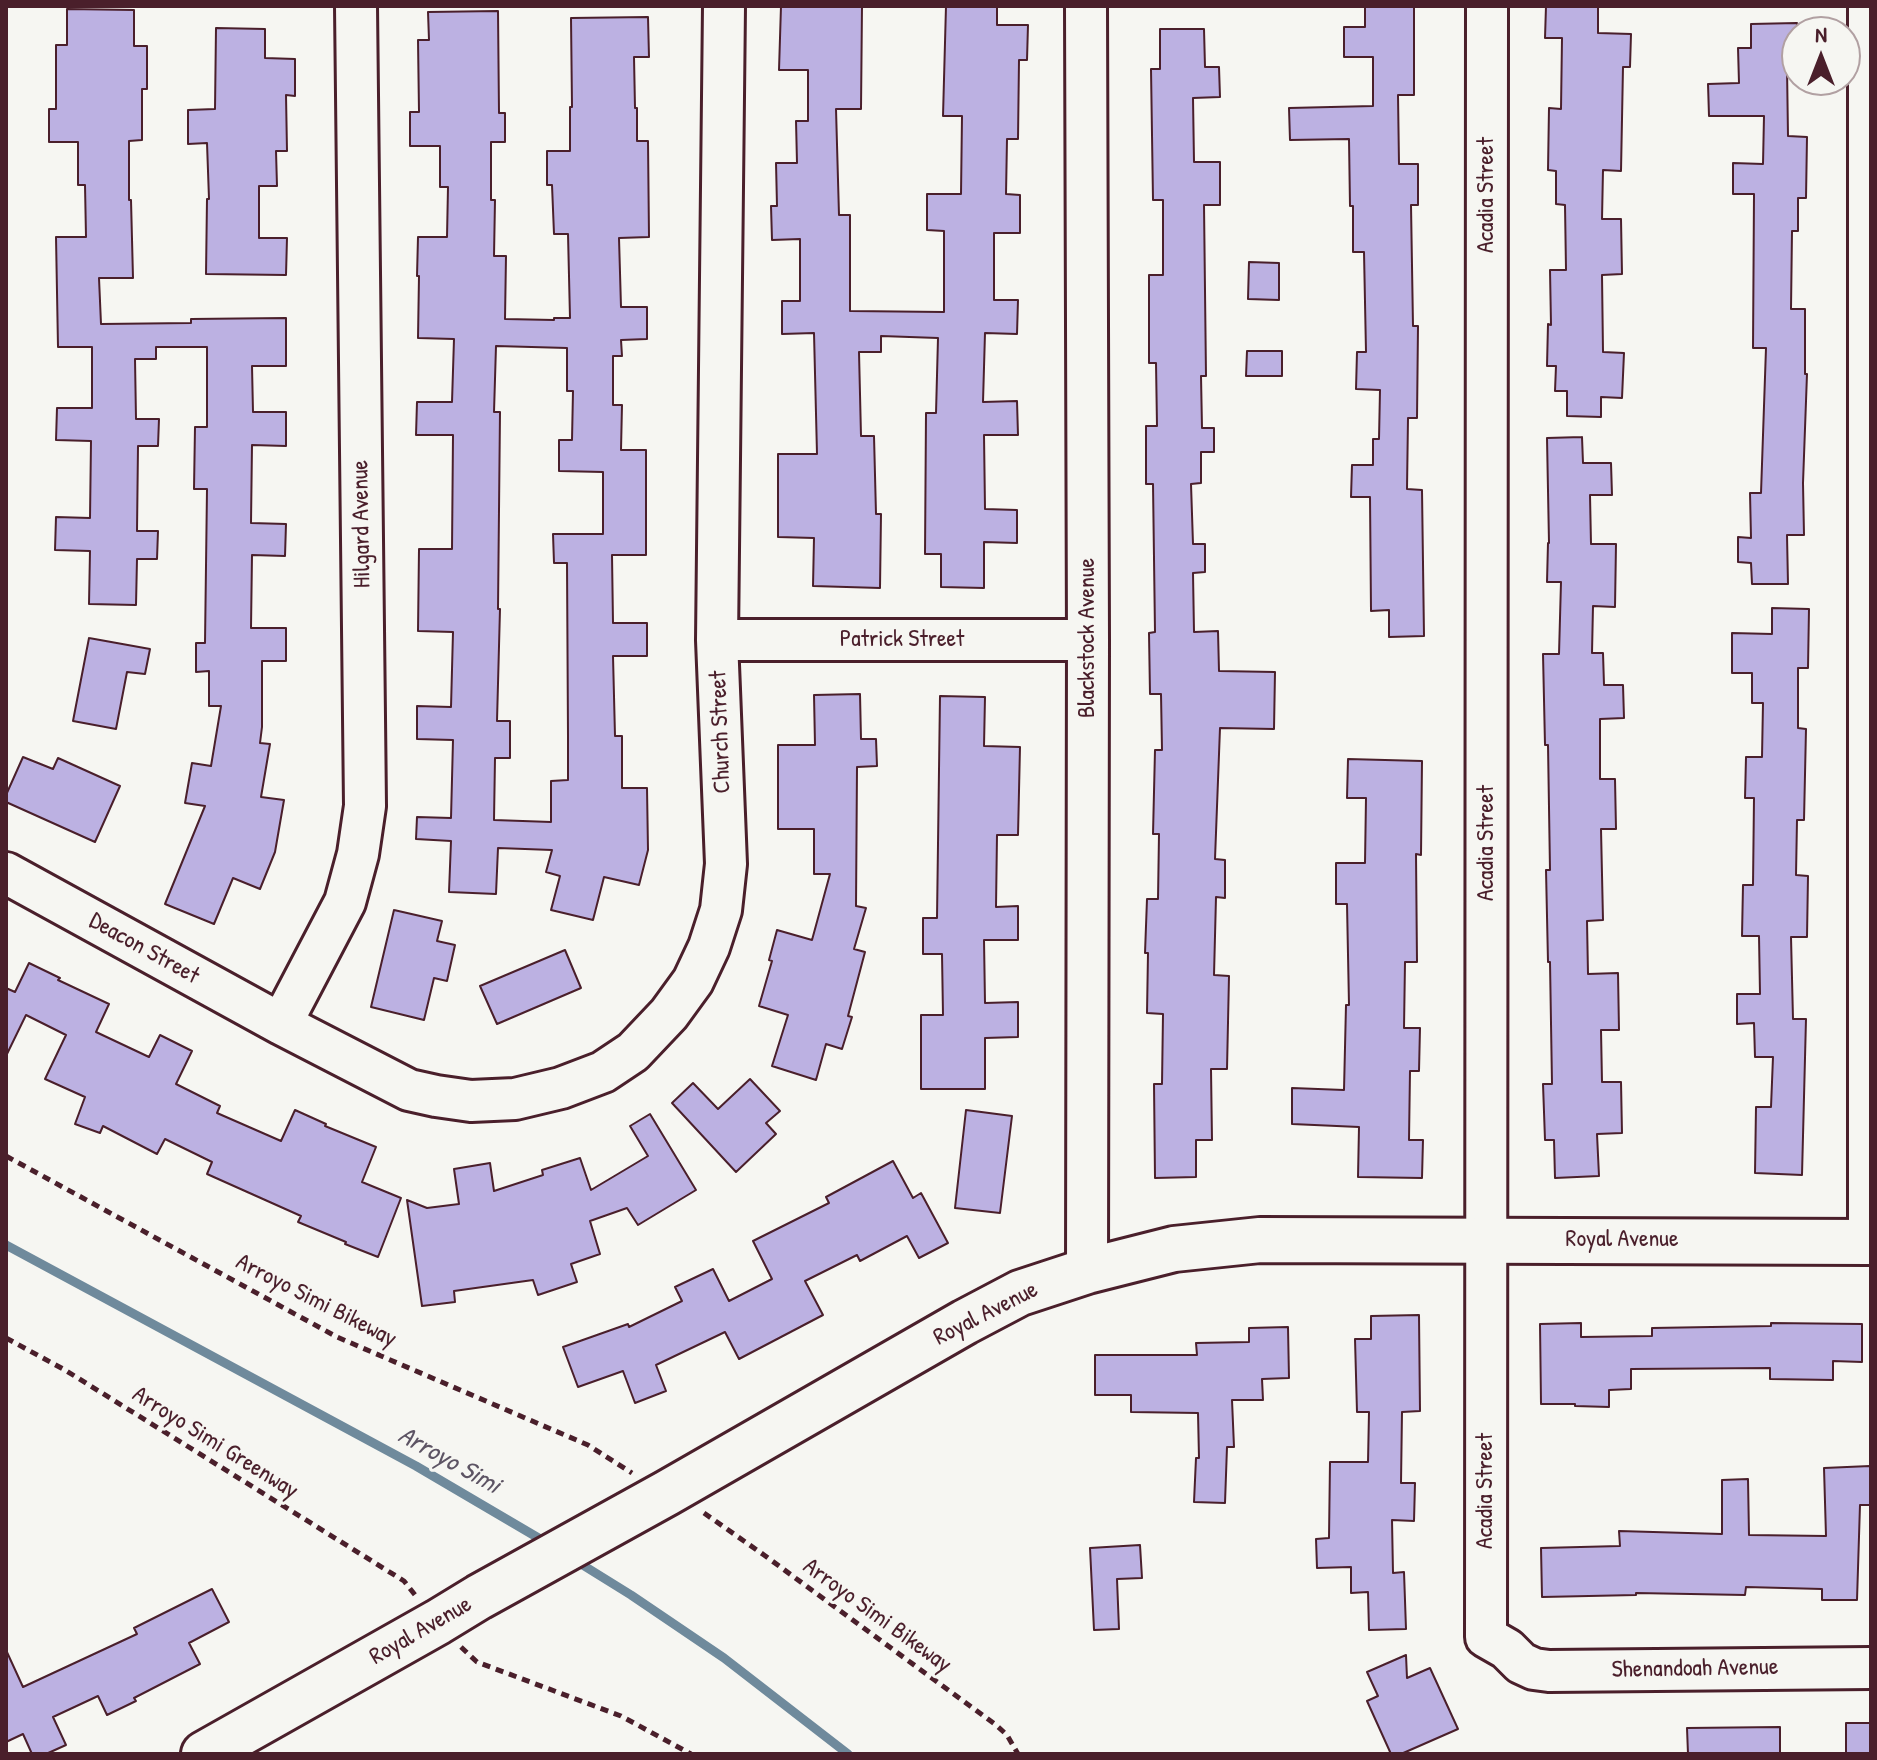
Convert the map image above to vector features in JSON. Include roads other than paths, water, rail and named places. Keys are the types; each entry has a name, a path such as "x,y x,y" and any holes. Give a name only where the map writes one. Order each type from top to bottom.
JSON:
{"main road":[{"name":"Royal Avenue","path":"204,1754 979,1314 1020,1293 1087,1271 1174,1249 1260,1240 1870,1242"}],"street":[{"name":"Hilgard Avenue","path":"281,1024 345,902 358,854 365,806 356,6"},
{"name":"Church Street","path":"281,1024 409,1090 471,1101 515,1099 561,1088 603,1072 633,1052 669,1014 693,981 709,947 721,910 726,864 717,640 724,6"},
{"name":"Blackstock Avenue","path":"1086,6 1087,1271"},
{"name":"Acadia Street","path":"1487,6 1486,1637 1507,1649 1521,1663"},
{"path":"1869,6 1870,1242"},
{"name":"Patrick Street","path":"717,640 1088,640"},
{"name":"Deacon Street","path":"6,873 281,1024"},
{"name":"Shenandoah Avenue","path":"1521,1663 1549,1671 1871,1668"}],"waterway":[{"name":"Arroyo Simi","path":"6,1245 416,1466 547,1543"},
{"name":"Arroyo Simi","path":"573,1559 724,1658 848,1754"}]}
